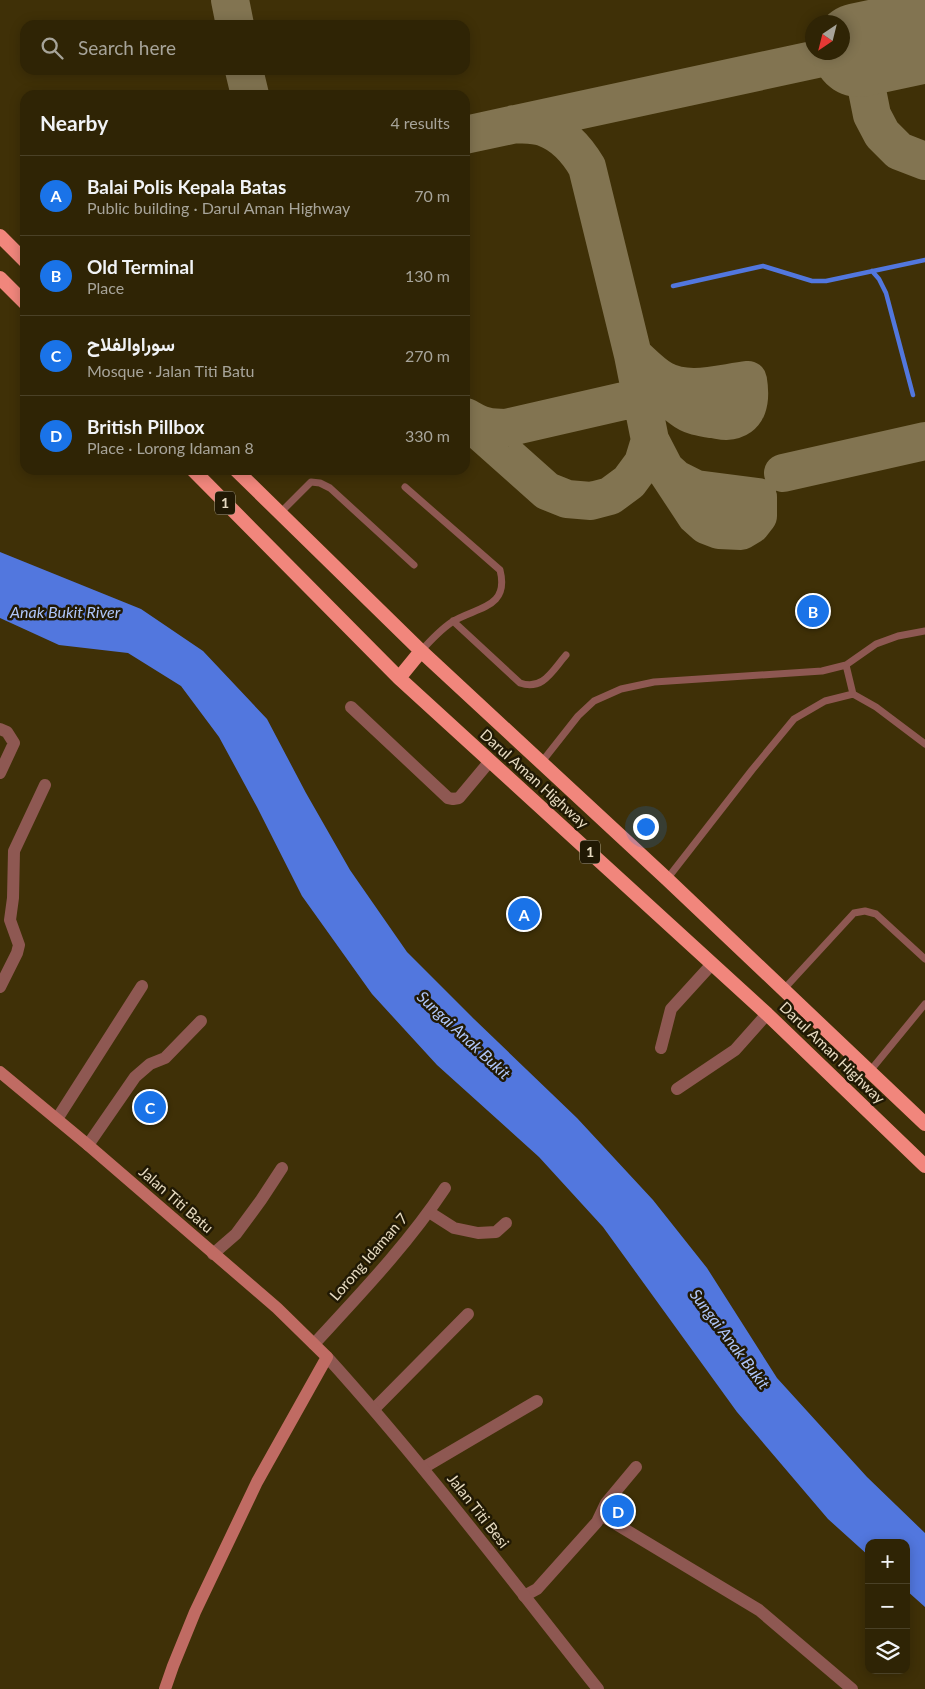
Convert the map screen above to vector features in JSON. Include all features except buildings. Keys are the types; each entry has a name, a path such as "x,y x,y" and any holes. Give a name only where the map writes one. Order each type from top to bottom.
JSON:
{"highway":[{"path":"0,236 20,256"},
{"path":"0,278 20,298"},
{"name":"Darul Aman Highway","path":"198,475 399,678 767,1014 925,1166"},
{"name":"Darul Aman Highway","path":"241,475 421,651 667,879 925,1124"},
{"path":"399,678 421,651"}],"main road":[{"name":"Jalan Titi Batu","path":"0,1072 88,1145 277,1308 327,1357"},
{"path":"166,1689 173,1666 196,1612 257,1482 327,1357"}],"street":[{"path":"351,707 448,798 459,798 490,761"},
{"path":"0,773 14,743 4,731"},
{"path":"0,988 19,945 10,920 13,898 14,851 45,784"},
{"path":"661,1048 670,1009 712,964"},
{"path":"57,1119 142,986"},
{"path":"677,1089 735,1050 767,1014"},
{"path":"88,1145 135,1077 150,1064 165,1058 201,1021"},
{"path":"213,1254 236,1234 282,1168"},
{"name":"Lorong Idaman 7","path":"314,1344 372,1280 429,1212 445,1188"},
{"path":"429,1212 454,1228 478,1233 496,1232 506,1223"},
{"path":"374,1409 468,1314"},
{"name":"Jalan Titi Besi","path":"327,1357 374,1409 423,1468 598,1689"},
{"path":"423,1468 537,1401"},
{"path":"524,1596 537,1589 597,1522 606,1503 636,1467"},
{"path":"601,1515 759,1610 852,1689"}],"lane":[{"path":"279,514 311,482 320,483 330,488 414,565"},
{"path":"405,486 500,570 503,581 500,594 490,604 479,611 453,621 440,630 421,651"},
{"path":"453,621 520,683 528,686 538,685 566,654"},
{"path":"540,763 578,716 594,701 622,689 654,682 822,671 846,665 876,644 898,636 925,631"},
{"path":"846,665 853,694"},
{"path":"667,879 794,719 825,701 853,694 876,707 925,744"},
{"path":"784,990 854,913 866,911 876,914 925,959"},
{"path":"870,1071 925,1004"}],"water":[{"name":"Anak Bukit River","path":"0,552 141,609 203,651 267,719 350,870 407,952 577,1118 653,1200 707,1268 777,1378 867,1477 925,1533 925,1607 910,1594 910,1539 865,1539 865,1552 828,1519 737,1412 603,1227 539,1157 437,1065 372,994 302,896 219,737 181,686 128,653 59,645 0,618"}],"waterway":[{"path":"673,286 763,266 812,281 826,281 925,260"},
{"path":"872,271 879,279 886,293 913,395"}],"taxiway":[{"path":"230,0 234,20"},
{"path":"470,134 859,50 872,115 882,134 899,151 925,161"},
{"path":"245,75 249,90"},
{"path":"514,124 534,125 552,131 574,149 587,167 633,355 650,440 665,469 696,516 706,525 719,530 741,531 751,525 758,516 758,497 696,489 676,479 665,469"},
{"path":"633,355 655,375 673,384 694,387 748,380 749,401 747,407 740,417 726,421 699,417 689,413 669,398 633,355"},
{"path":"470,419 485,426 506,428 641,397 660,395 667,397"},
{"path":"470,422 547,491 567,499 591,501 610,496 629,482 643,463 650,440"},
{"path":"783,473 925,441"}],"runway":[{"path":"859,50 925,36"}],"place":[{"name":"Old Terminal","path":"813,611"},
{"name":"Balai Polis Kepala Batas","path":"524,914"},
{"name":"سوراوالفلاح","path":"150,1107"},
{"name":"British Pillbox","path":"618,1511"}],"water label":[{"name":"Sungai Anak Bukit","path":"464,1035"},
{"name":"Sungai Anak Bukit","path":"730,1339"}]}
